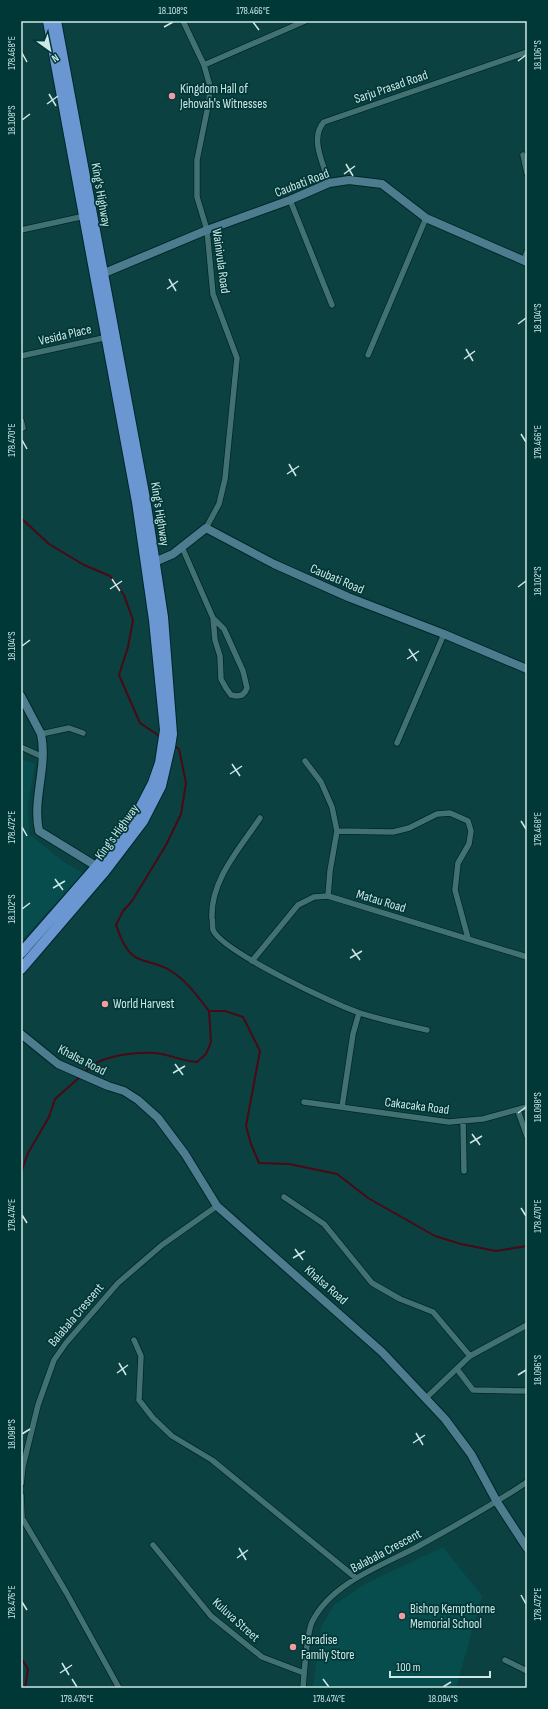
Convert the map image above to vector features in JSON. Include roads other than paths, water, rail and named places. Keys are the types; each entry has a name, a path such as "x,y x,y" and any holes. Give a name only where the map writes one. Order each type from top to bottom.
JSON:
{"highway":[{"name":"King's Highway","path":"21,969 101,869 135,818 153,783 167,746 168,732 163,617 151,564 144,499 110,336 48,21"},
{"name":"King's Highway","path":"56,21 87,216 102,274 110,336"},
{"name":"King's Highway","path":"21,953 101,869"}],"street":[{"name":"Wainivula Road","path":"183,21 204,65 210,86 209,101 197,160 197,197 207,230 213,294 237,358 225,479 219,504 206,528"},
{"path":"204,65 305,21"},
{"name":"Sarju Prasad Road","path":"329,183 318,146 317,135 319,128 324,122 527,52"},
{"path":"523,155 527,173"},
{"name":"Caubati Road","path":"102,274 207,230 290,200 329,183 349,180 382,184 426,218 526,261"},
{"path":"290,200 332,305"},
{"path":"21,230 87,216"},
{"path":"368,355 426,218"},
{"path":"526,261 527,252"},
{"name":"Vesida Place","path":"21,356 110,336"},
{"path":"21,420 23,428"},
{"path":"151,564 173,554 206,528"},
{"name":"Caubati Road","path":"206,528 274,564 348,597 444,634 527,669"},
{"path":"182,547 213,618 215,640 220,656 221,679 231,695 242,695 246,692 247,688 243,671 224,630 213,618"},
{"path":"397,743 444,634"},
{"path":"21,696 41,734 43,757 37,805 39,831 101,869"},
{"path":"41,734 69,728 83,733"},
{"path":"21,747 43,757"},
{"path":"305,761 321,782 332,807 338,831 330,871 328,896"},
{"path":"338,831 393,832 409,828 437,814 450,814 468,821 471,831 470,844 458,863 455,890 468,938"},
{"path":"260,818 224,873 214,896 212,913 213,929 218,937 224,943 252,961 359,1013 427,1030"},
{"name":"Matau Road","path":"252,961 298,905 314,898 328,896 527,957"},
{"path":"342,1107 353,1034 359,1013"},
{"name":"Khalsa Road","path":"21,1034 58,1064 86,1077 124,1091 138,1100 158,1118 185,1154 217,1206 377,1347 445,1419 470,1454 497,1502 527,1548"},
{"name":"Cakacaka Road","path":"304,1102 449,1122 483,1119 518,1111 527,1107"},
{"path":"518,1111 527,1136"},
{"path":"463,1121 464,1171"},
{"path":"284,1197 324,1224 372,1283 400,1299 433,1312 470,1356"},
{"name":"Balabala Crescent","path":"21,1484 22,1467 38,1405 54,1360 66,1343 118,1283 162,1245 217,1206"},
{"path":"426,1398 470,1356 527,1325"},
{"path":"134,1340 141,1356 139,1400 153,1418 172,1436 212,1460 356,1578"},
{"path":"457,1369 473,1390 527,1391"},
{"name":"Balabala Crescent","path":"303,1688 311,1623 324,1604 356,1578 400,1556 497,1502 527,1482"},
{"path":"21,1495 22,1518 120,1688"},
{"name":"Kuluva Street","path":"153,1545 211,1616 262,1657 304,1673"},
{"path":"505,1660 527,1671"}],"waterway":[{"path":"21,518 49,544 84,565 110,576 124,595 133,620 128,647 119,675 140,723 161,737"},
{"path":"173,745 179,749 186,783 181,814 166,845 132,901 123,911 116,925 124,944 133,956 163,967 177,975 192,990 209,1011 225,1011 243,1017 260,1051 246,1126 251,1144 259,1163 289,1164 337,1174 368,1198 435,1236 461,1244 496,1251 527,1246"},
{"path":"84,1073 94,1064 103,1060 121,1055 140,1053 166,1055 197,1062 206,1054 211,1042 209,1011"},
{"path":"21,1173 28,1153 49,1117 55,1099 81,1076"},
{"path":"21,1658 28,1669 25,1688"}],"place":[{"name":"Kingdom Hall of Jehovah's Witnesses","path":"172,96"},
{"name":"World Harvest","path":"105,1004"},
{"name":"Bishop Kempthorne Memorial School","path":"402,1616"},
{"name":"Paradise Family Store","path":"293,1647"}]}
